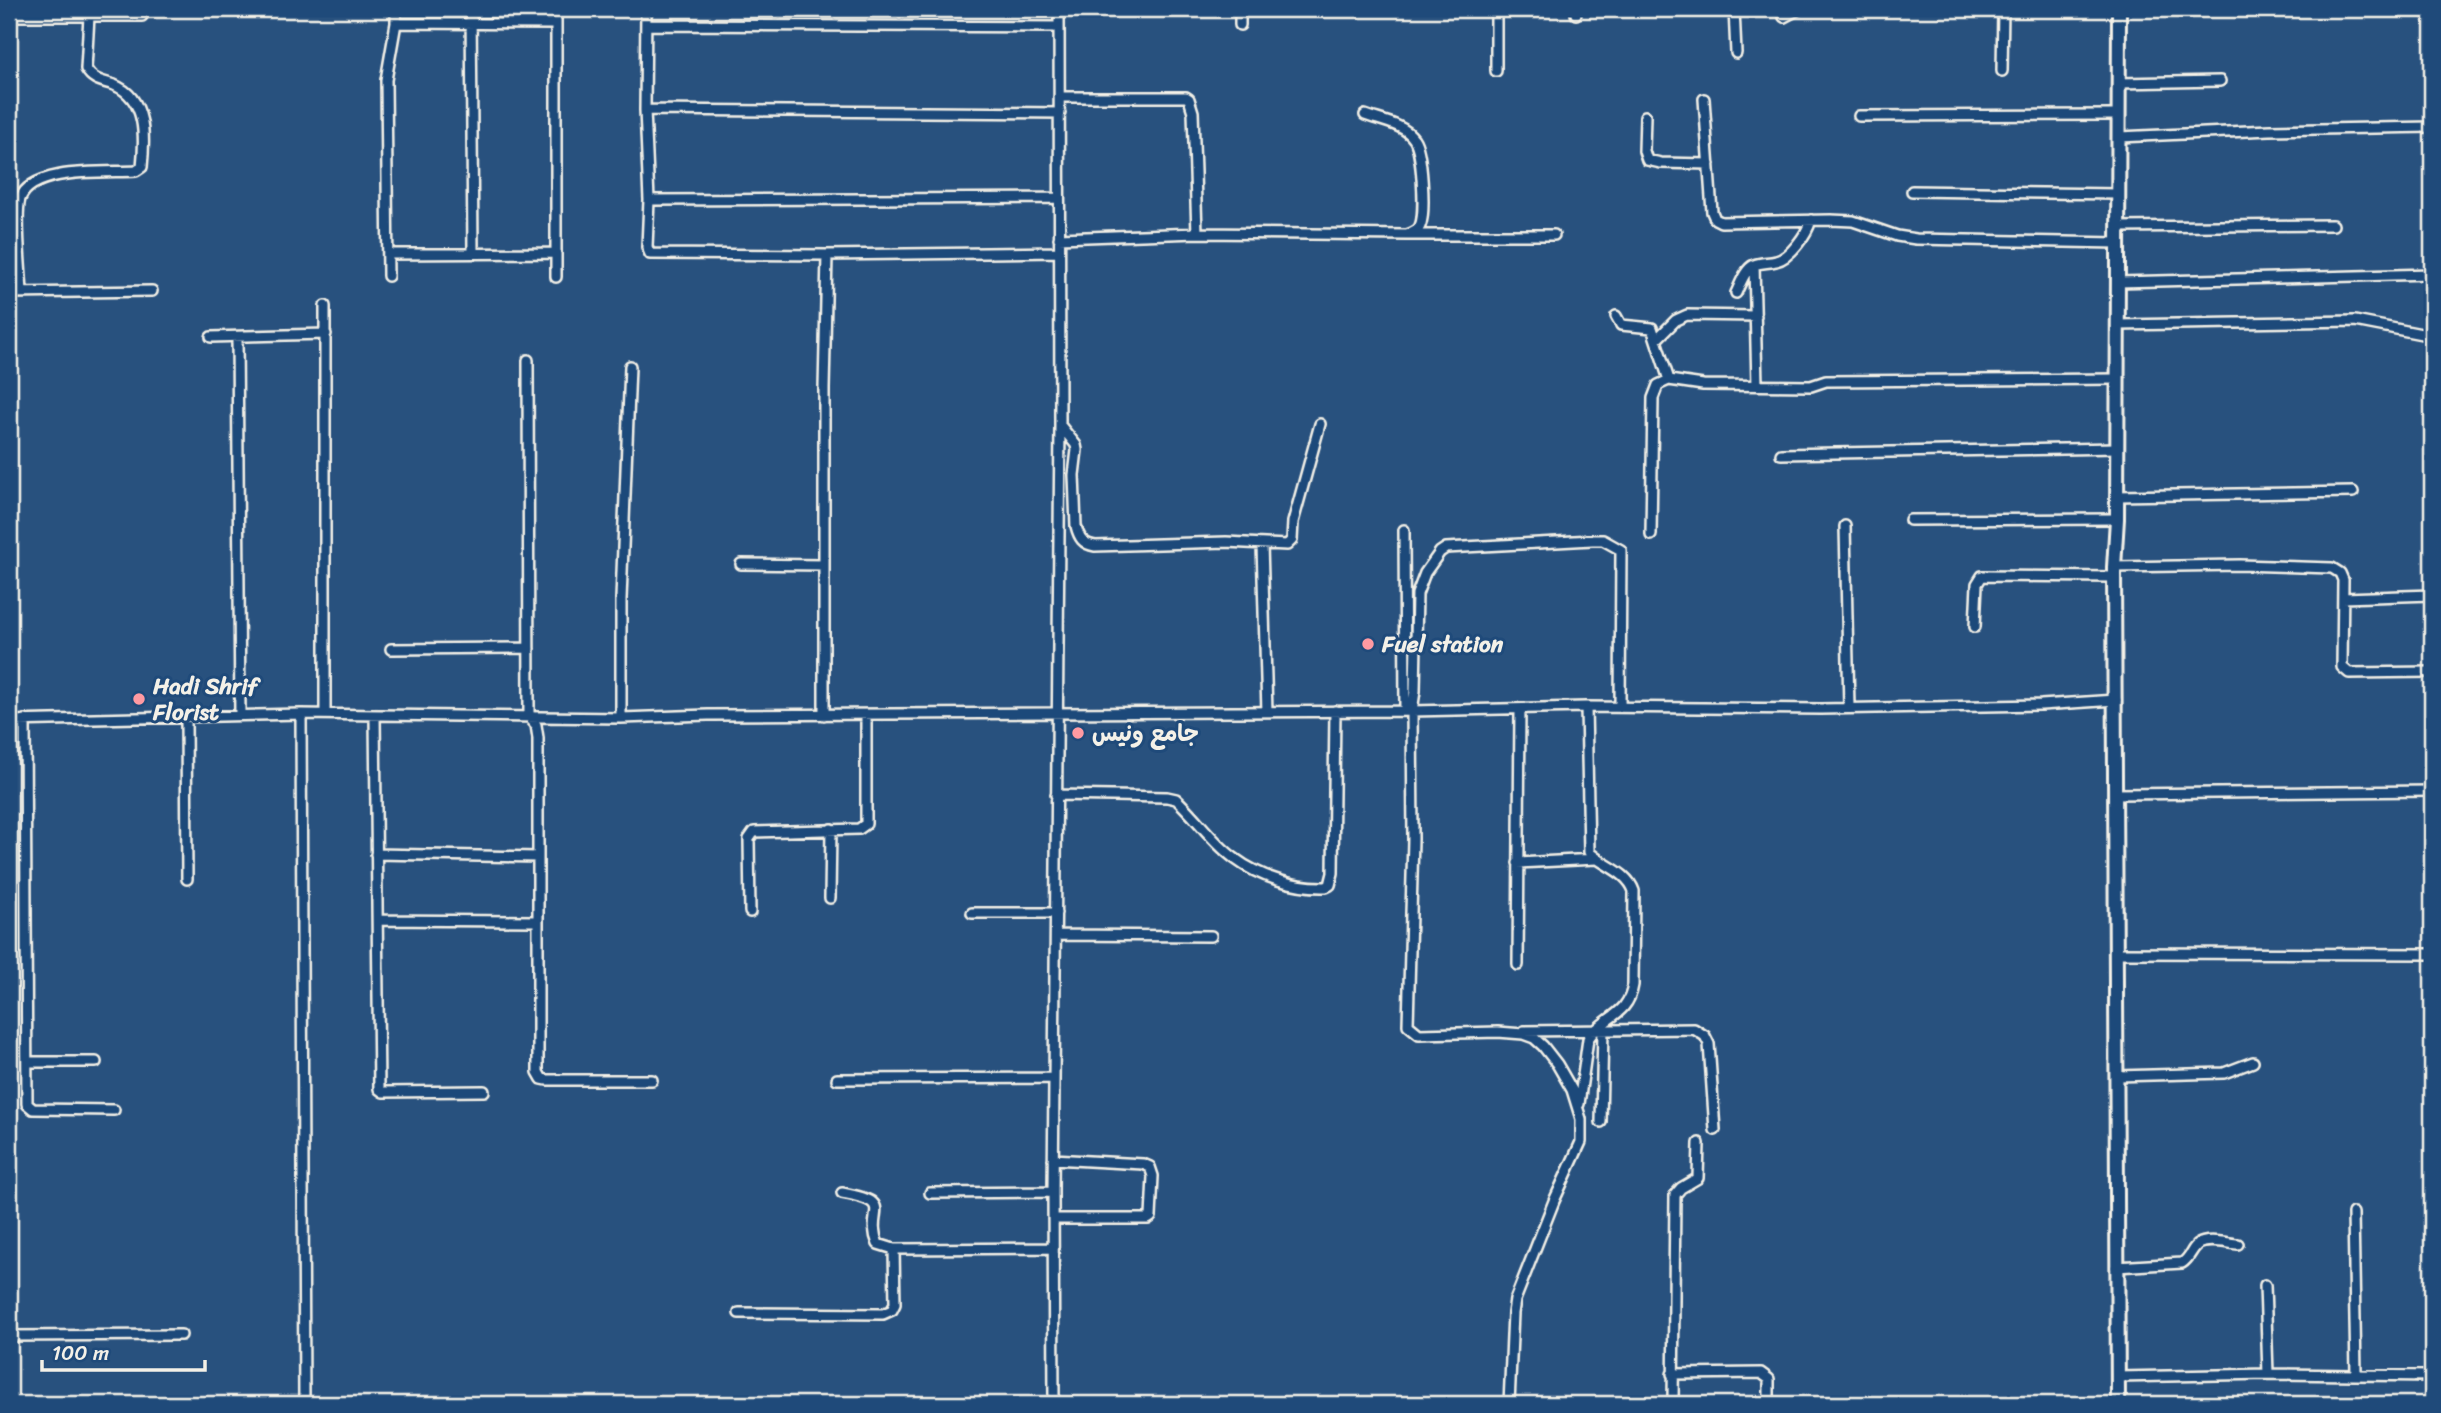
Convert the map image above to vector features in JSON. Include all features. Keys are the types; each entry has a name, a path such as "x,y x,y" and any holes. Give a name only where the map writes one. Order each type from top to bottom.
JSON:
{"main road":[{"path":"2118,1404 2114,572 2117,519 2119,9"}],"street":[{"path":"388,276 386,80 397,23 396,9"},
{"path":"471,9 473,252"},
{"path":"556,9 556,277"},
{"path":"646,9 645,110 649,200 647,247 650,254 1058,252"},
{"path":"1054,1404 1052,1219 1060,425 1059,9"},
{"path":"1240,9 1240,25"},
{"path":"1496,9 1496,71"},
{"path":"1734,9 1736,53"},
{"path":"1784,17 1799,9"},
{"path":"2003,9 2003,72"},
{"path":"9,16 142,16"},
{"path":"22,292 19,216 20,200 26,191 34,183 52,177 136,171 142,167 143,132 137,106 117,86 94,79 86,69 89,16"},
{"path":"397,23 556,24"},
{"path":"646,25 1059,27"},
{"path":"2119,83 2220,81"},
{"path":"1059,97 1189,99 1193,112 1197,233"},
{"path":"1704,99 1712,212 1714,219 1721,222 1853,221 1897,236 1916,239 2118,243"},
{"path":"645,110 1060,113"},
{"path":"1365,115 1405,129 1415,140 1422,192 1422,223 1419,229 1407,235"},
{"path":"1859,116 2119,115"},
{"path":"1645,116 1644,151 1647,160 1709,164"},
{"path":"2119,137 2270,130 2432,127"},
{"path":"1912,191 2118,194"},
{"path":"649,200 1059,198"},
{"path":"1736,293 1748,270 1754,265 1779,261 1786,257 1811,220"},
{"path":"2118,227 2333,225"},
{"path":"1059,238 1197,233 1554,235"},
{"path":"388,254 556,253"},
{"path":"824,715 824,389 827,255"},
{"path":"1754,265 1757,385"},
{"path":"2118,282 2432,274"},
{"path":"9,293 152,291"},
{"path":"326,306 326,714"},
{"path":"1657,339 1676,320 1687,315 1756,316"},
{"path":"1616,316 1621,325 1653,328 1669,380"},
{"path":"2118,325 2355,321 2432,336"},
{"path":"211,337 326,334"},
{"path":"237,337 240,715"},
{"path":"528,360 529,717 537,729 539,1076 547,1080 652,1080"},
{"path":"621,718 621,599 630,366"},
{"path":"1651,536 1653,398 1658,385 1669,380 1703,385 1811,386 1826,382 2118,379"},
{"path":"1060,425 1076,445 1076,526 1079,537 1087,544 1095,546 1226,542 1291,544 1296,512 1320,424"},
{"path":"1781,454 2117,448"},
{"path":"2117,496 2353,492"},
{"path":"1910,520 2117,519"},
{"path":"1845,526 1849,708"},
{"path":"1404,530 1413,839 1408,1024 1419,1034 1694,1029 1700,1032 1709,1044 1714,1130"},
{"path":"1408,711 1415,691 1416,594 1425,573 1443,550 1592,540 1603,540 1621,550 1620,707"},
{"path":"1262,545 1267,712"},
{"path":"741,564 824,565"},
{"path":"1975,627 1977,584 1982,576 2240,565 2318,566 2340,573 2343,580 2342,667 2345,671 2432,672"},
{"path":"2343,598 2432,595"},
{"path":"391,649 529,648"},
{"path":"9,720 301,714 621,718 1586,707 1849,708 2041,705 2116,700"},
{"path":"1578,1107 1585,1049 1598,1030 1623,1010 1631,998 1633,985 1634,891 1632,885 1614,868 1596,859 1590,852 1586,707"},
{"path":"1518,965 1520,709"},
{"path":"1056,795 1176,799 1233,858 1251,869 1293,886 1326,887 1330,885 1333,873 1335,711"},
{"path":"301,714 304,1404"},
{"path":"750,912 751,835 759,831 859,829 866,824 866,715"},
{"path":"375,716 379,1089 383,1092 484,1091"},
{"path":"187,717 187,879"},
{"path":"24,720 27,1104 30,1108 114,1110"},
{"path":"2116,794 2432,791"},
{"path":"830,898 831,829"},
{"path":"376,854 537,857"},
{"path":"1518,863 1596,859"},
{"path":"972,913 1056,913"},
{"path":"377,920 537,921"},
{"path":"1056,935 1211,936"},
{"path":"2116,953 2432,954"},
{"path":"1598,1030 1601,1122"},
{"path":"1509,1404 1515,1300 1553,1201 1581,1142 1578,1107 1557,1063 1534,1038 1511,1032"},
{"path":"27,1062 96,1062"},
{"path":"2117,1076 2224,1073 2253,1062"},
{"path":"837,1079 1054,1078"},
{"path":"1673,1404 1675,1195 1698,1178 1699,1143"},
{"path":"1052,1219 1148,1219 1151,1217 1153,1176 1150,1167 1143,1164 1053,1159"},
{"path":"930,1192 1053,1192"},
{"path":"842,1194 867,1198 873,1202 878,1244 894,1249 1052,1248"},
{"path":"2353,1213 2356,1373"},
{"path":"2116,1267 2182,1263 2196,1246 2202,1243 2238,1244"},
{"path":"739,1313 883,1314 892,1310 895,1304 894,1249"},
{"path":"2265,1285 2268,1374"},
{"path":"9,1336 181,1335"},
{"path":"1672,1374 1761,1373 1769,1379 1769,1404"},
{"path":"2118,1377 2356,1373 2432,1376"}],"place":[{"name":"Fuel station","path":"1368,644"},
{"name":"Hadi Shrif Florist","path":"139,699"},
{"name":"جامع ونيس","path":"1078,733"}]}
